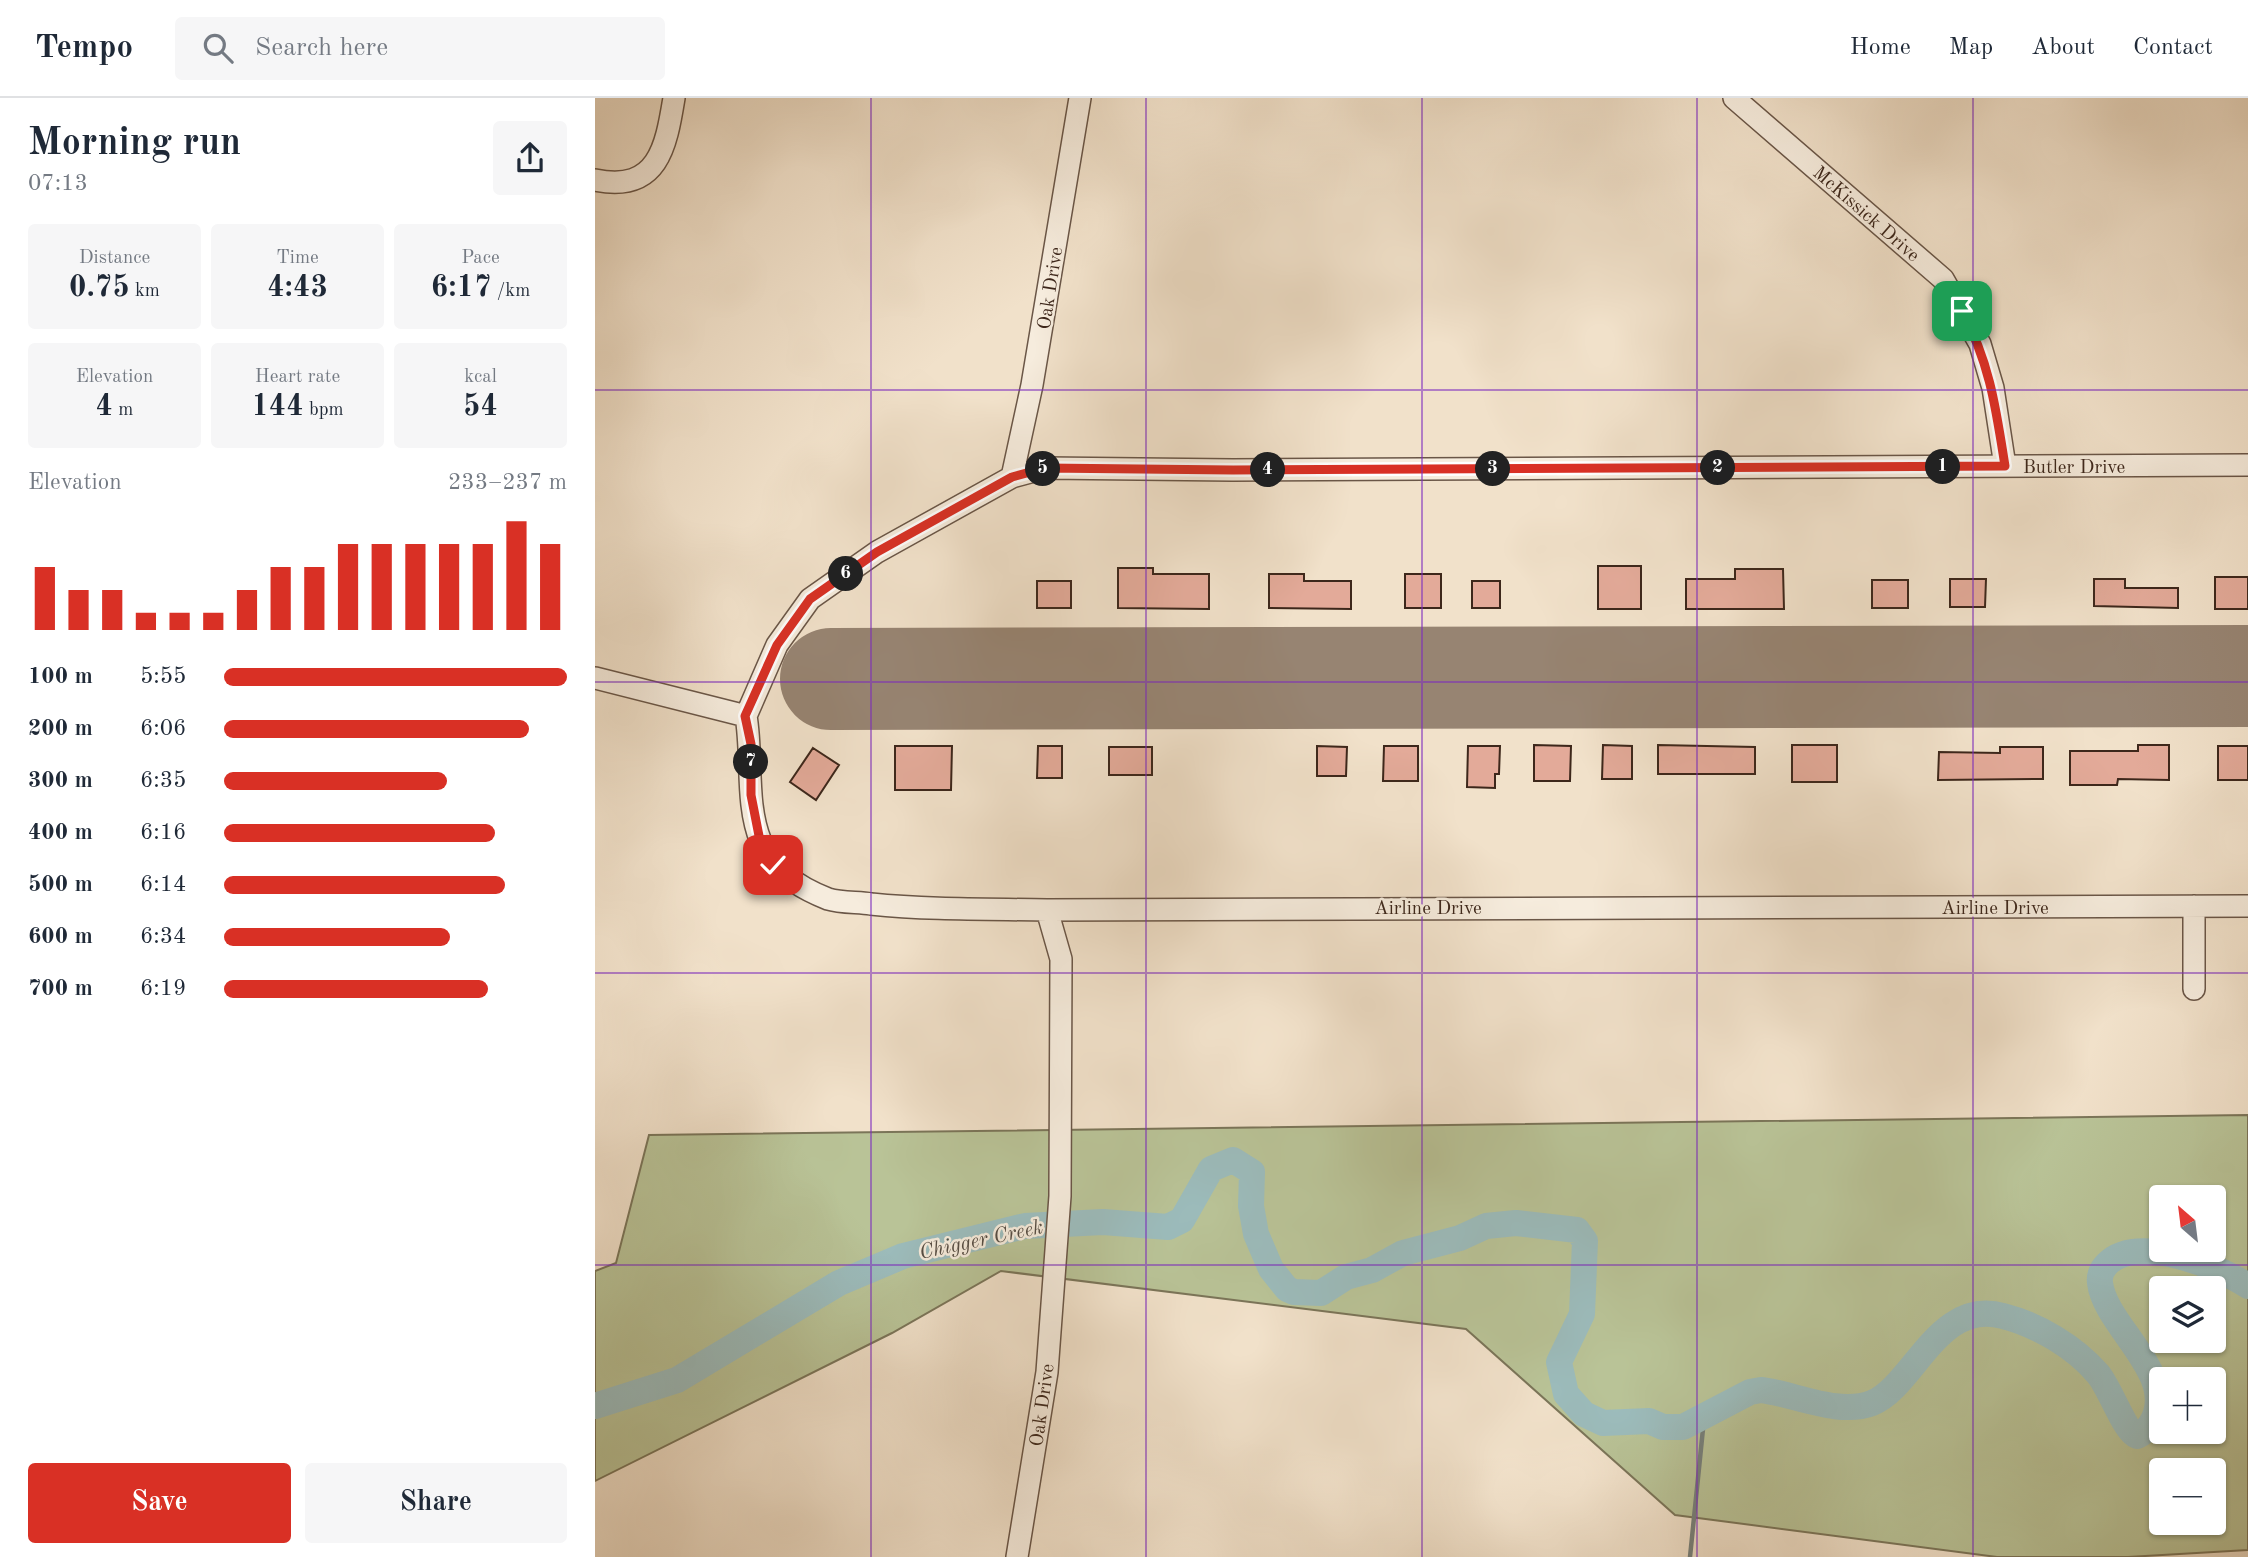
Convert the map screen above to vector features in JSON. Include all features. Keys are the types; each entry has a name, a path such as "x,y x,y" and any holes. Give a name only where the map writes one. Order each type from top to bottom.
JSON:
{"street":[{"path":"595,180 622,182 651,170 667,143 674,98"},
{"name":"Oak Drive","path":"1012,477 1033,386 1080,98"},
{"name":"McKissick Drive","path":"1734,98 1943,279 1980,344 1993,388 2005,466"},
{"name":"Butler Drive","path":"745,716 777,645 810,599 877,552 1012,477 1045,468 1247,470 2248,465"},
{"path":"595,678 745,716"},
{"name":"Airline Drive","path":"745,716 751,744 751,795 760,841 773,865 798,884 831,900 899,906 1047,910 2248,906"},
{"path":"2194,989 2195,906"},
{"name":"Oak Drive","path":"1017,1557 1047,1372 1058,1252 1061,959 1047,910"}],"green space":[{"path":"2248,1115 2248,1550 2128,1557 1997,1557 1675,1515 1466,1329 1001,1271 892,1333 595,1481 595,1271 616,1263 649,1135"}],"building":[{"path":"1598,566 1641,566 1641,609 1598,609"},
{"path":"1118,568 1153,568 1153,574 1209,574 1209,609 1118,608"},
{"path":"1735,569 1783,569 1784,609 1686,609 1686,579 1735,579"},
{"path":"1269,574 1304,574 1304,581 1351,581 1351,609 1269,608"},
{"path":"1405,574 1441,574 1441,608 1405,608"},
{"path":"2215,577 2248,577 2248,609 2215,609"},
{"path":"1950,579 1986,579 1985,607 1950,607"},
{"path":"2094,579 2125,579 2125,588 2178,588 2178,608 2094,606"},
{"path":"1872,580 1908,580 1908,608 1872,608"},
{"path":"1037,581 1071,581 1071,608 1037,608"},
{"path":"1472,581 1500,581 1500,608 1472,608"},
{"path":"1534,745 1571,746 1570,781 1534,781"},
{"path":"1603,745 1632,746 1632,779 1602,779"},
{"path":"1658,745 1755,747 1755,774 1658,774"},
{"path":"1792,745 1837,745 1837,782 1792,782"},
{"path":"2138,745 2169,745 2169,780 2118,779 2117,785 2070,785 2070,751 2138,751"},
{"path":"895,746 952,746 951,790 895,790"},
{"path":"1038,746 1062,746 1062,778 1037,778"},
{"path":"1317,746 1347,747 1346,776 1317,776"},
{"path":"1384,746 1418,746 1418,781 1383,781"},
{"path":"1468,746 1500,746 1499,774 1495,774 1495,788 1467,787"},
{"path":"2218,746 2248,746 2248,780 2218,780"},
{"path":"1109,747 1152,747 1152,775 1109,775"},
{"path":"2000,747 2043,747 2043,779 1938,780 1939,752 2000,753"},
{"path":"813,748 839,765 816,800 790,782"}],"waterway":[{"name":"Chigger Creek","path":"595,1406 677,1380 839,1283 903,1256 1025,1226 1103,1222 1168,1227 1182,1220 1211,1169 1233,1160 1252,1172 1251,1206 1256,1234 1271,1269 1287,1289 1294,1292 1321,1293 1346,1277 1372,1270 1403,1253 1460,1238 1486,1226 1516,1223 1577,1230 1585,1241 1582,1314 1559,1362 1566,1394 1584,1414 1603,1423 1649,1421 1663,1427 1683,1427 1750,1392 1761,1390 1831,1406 1872,1403 1887,1394 1944,1331 1961,1320 1980,1314 2003,1316 2029,1325 2055,1338 2078,1355 2098,1374 2128,1427 2137,1436 2152,1422 2158,1404 2156,1386 2149,1369 2105,1299 2100,1283 2104,1268 2120,1255 2157,1252 2198,1262 2248,1286"},
{"path":"1690,1557 1704,1419"}],"runway":[{"path":"831,679 2248,676"}],"route":[{"path":"773,865 760,841 751,795 751,744 745,716 777,645 810,599 877,552 966,505 1012,477 1045,468 1233,470 2005,466 1993,388 1980,344 1962,311"}]}
